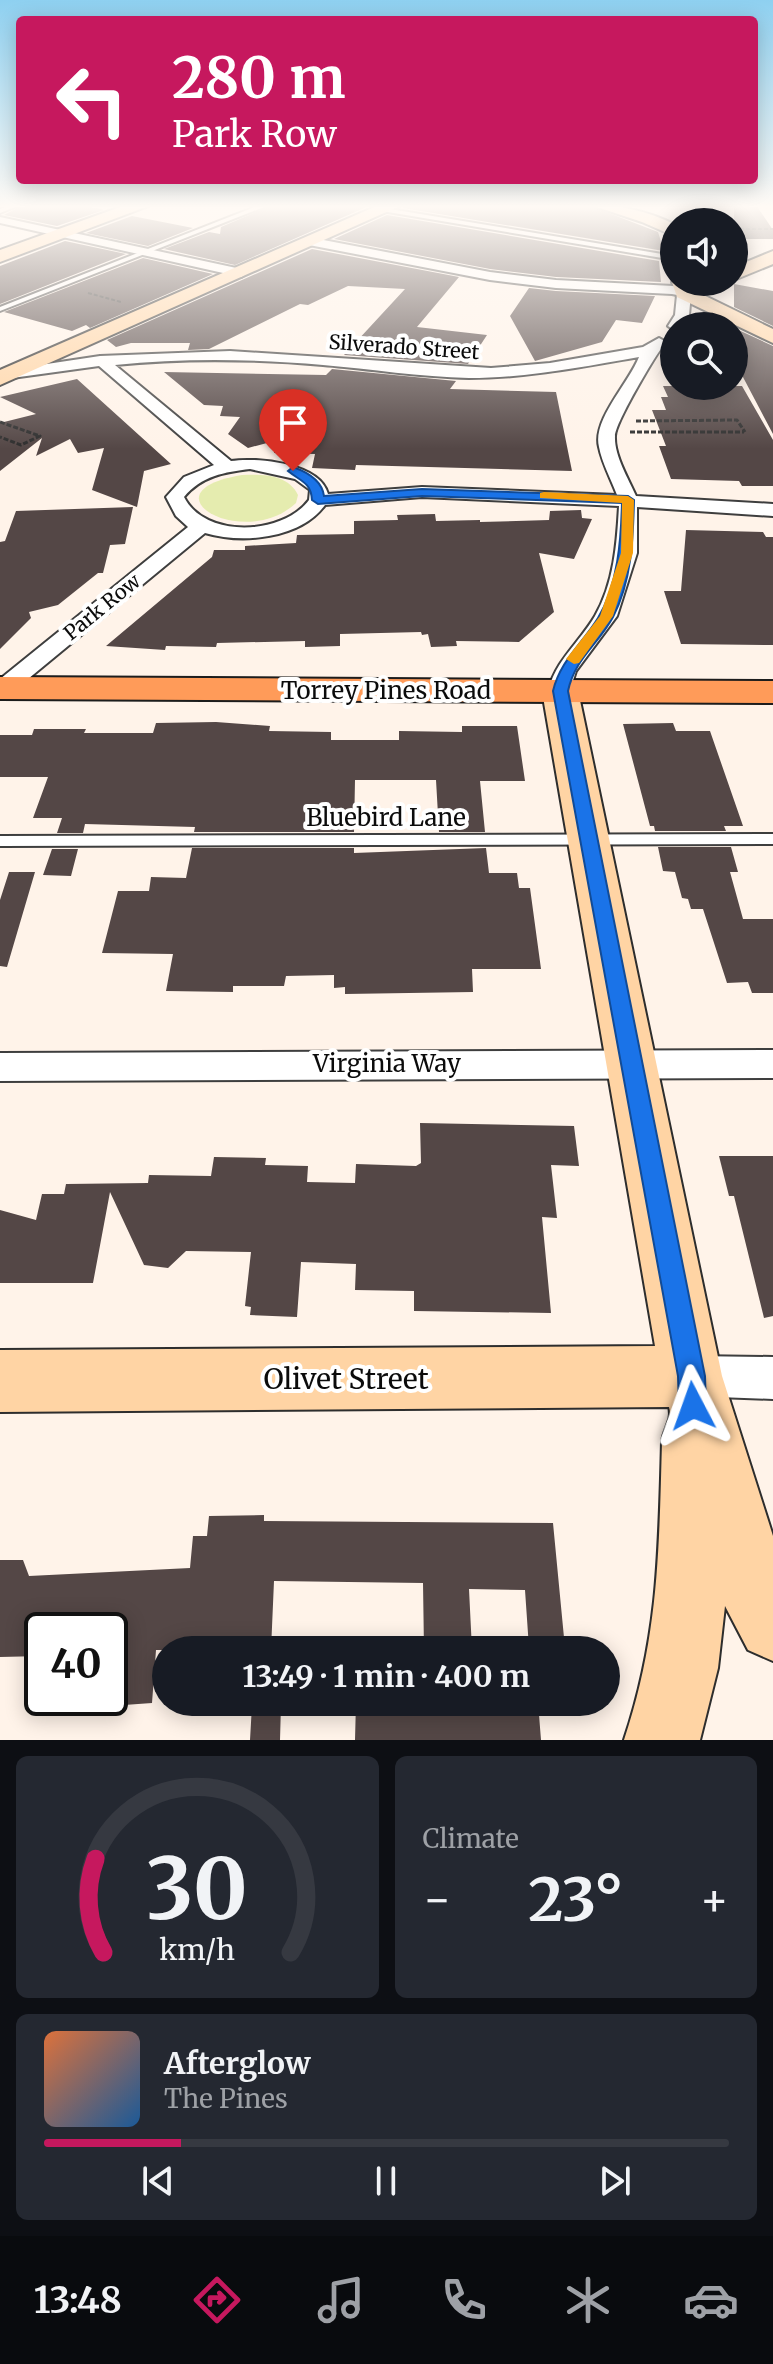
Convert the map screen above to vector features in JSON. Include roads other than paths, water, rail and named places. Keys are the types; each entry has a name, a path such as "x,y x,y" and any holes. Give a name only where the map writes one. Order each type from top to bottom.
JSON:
{"main road":[{"name":"Torrey Pines Road","path":"2,688 773,692"}],"street":[{"path":"6,375 210,286"},
{"path":"615,286 660,288"},
{"path":"699,296 771,336"},
{"path":"711,296 758,321 771,336"},
{"path":"660,339 648,351 640,375 609,426 607,447 628,500 627,553 606,616 565,671 560,691 691,1376 760,1605 773,1625"},
{"name":"Silverado Street","path":"6,375 100,360 159,355 258,356 471,373 562,366 648,351"},
{"path":"100,360 227,467"},
{"path":"250,464 293,471 309,479 317,489 318,500 311,511 295,521 274,529 249,532 201,526 186,519 177,509 175,497 191,479 227,467 250,464"},
{"path":"318,500 422,492 628,500 773,510"},
{"name":"Park Row","path":"2,688 201,526"},
{"name":"Virginia Way","path":"0,1067 773,1064"},
{"path":"691,1376 773,1378"},
{"path":"662,1740 678,1697 697,1528 691,1376"},
{"name":"Olivet Street","path":"0,1381 691,1376"}],"lane":[{"path":"0,309 59,286"},
{"name":"Bluebird Lane","path":"0,841 773,839"}]}
